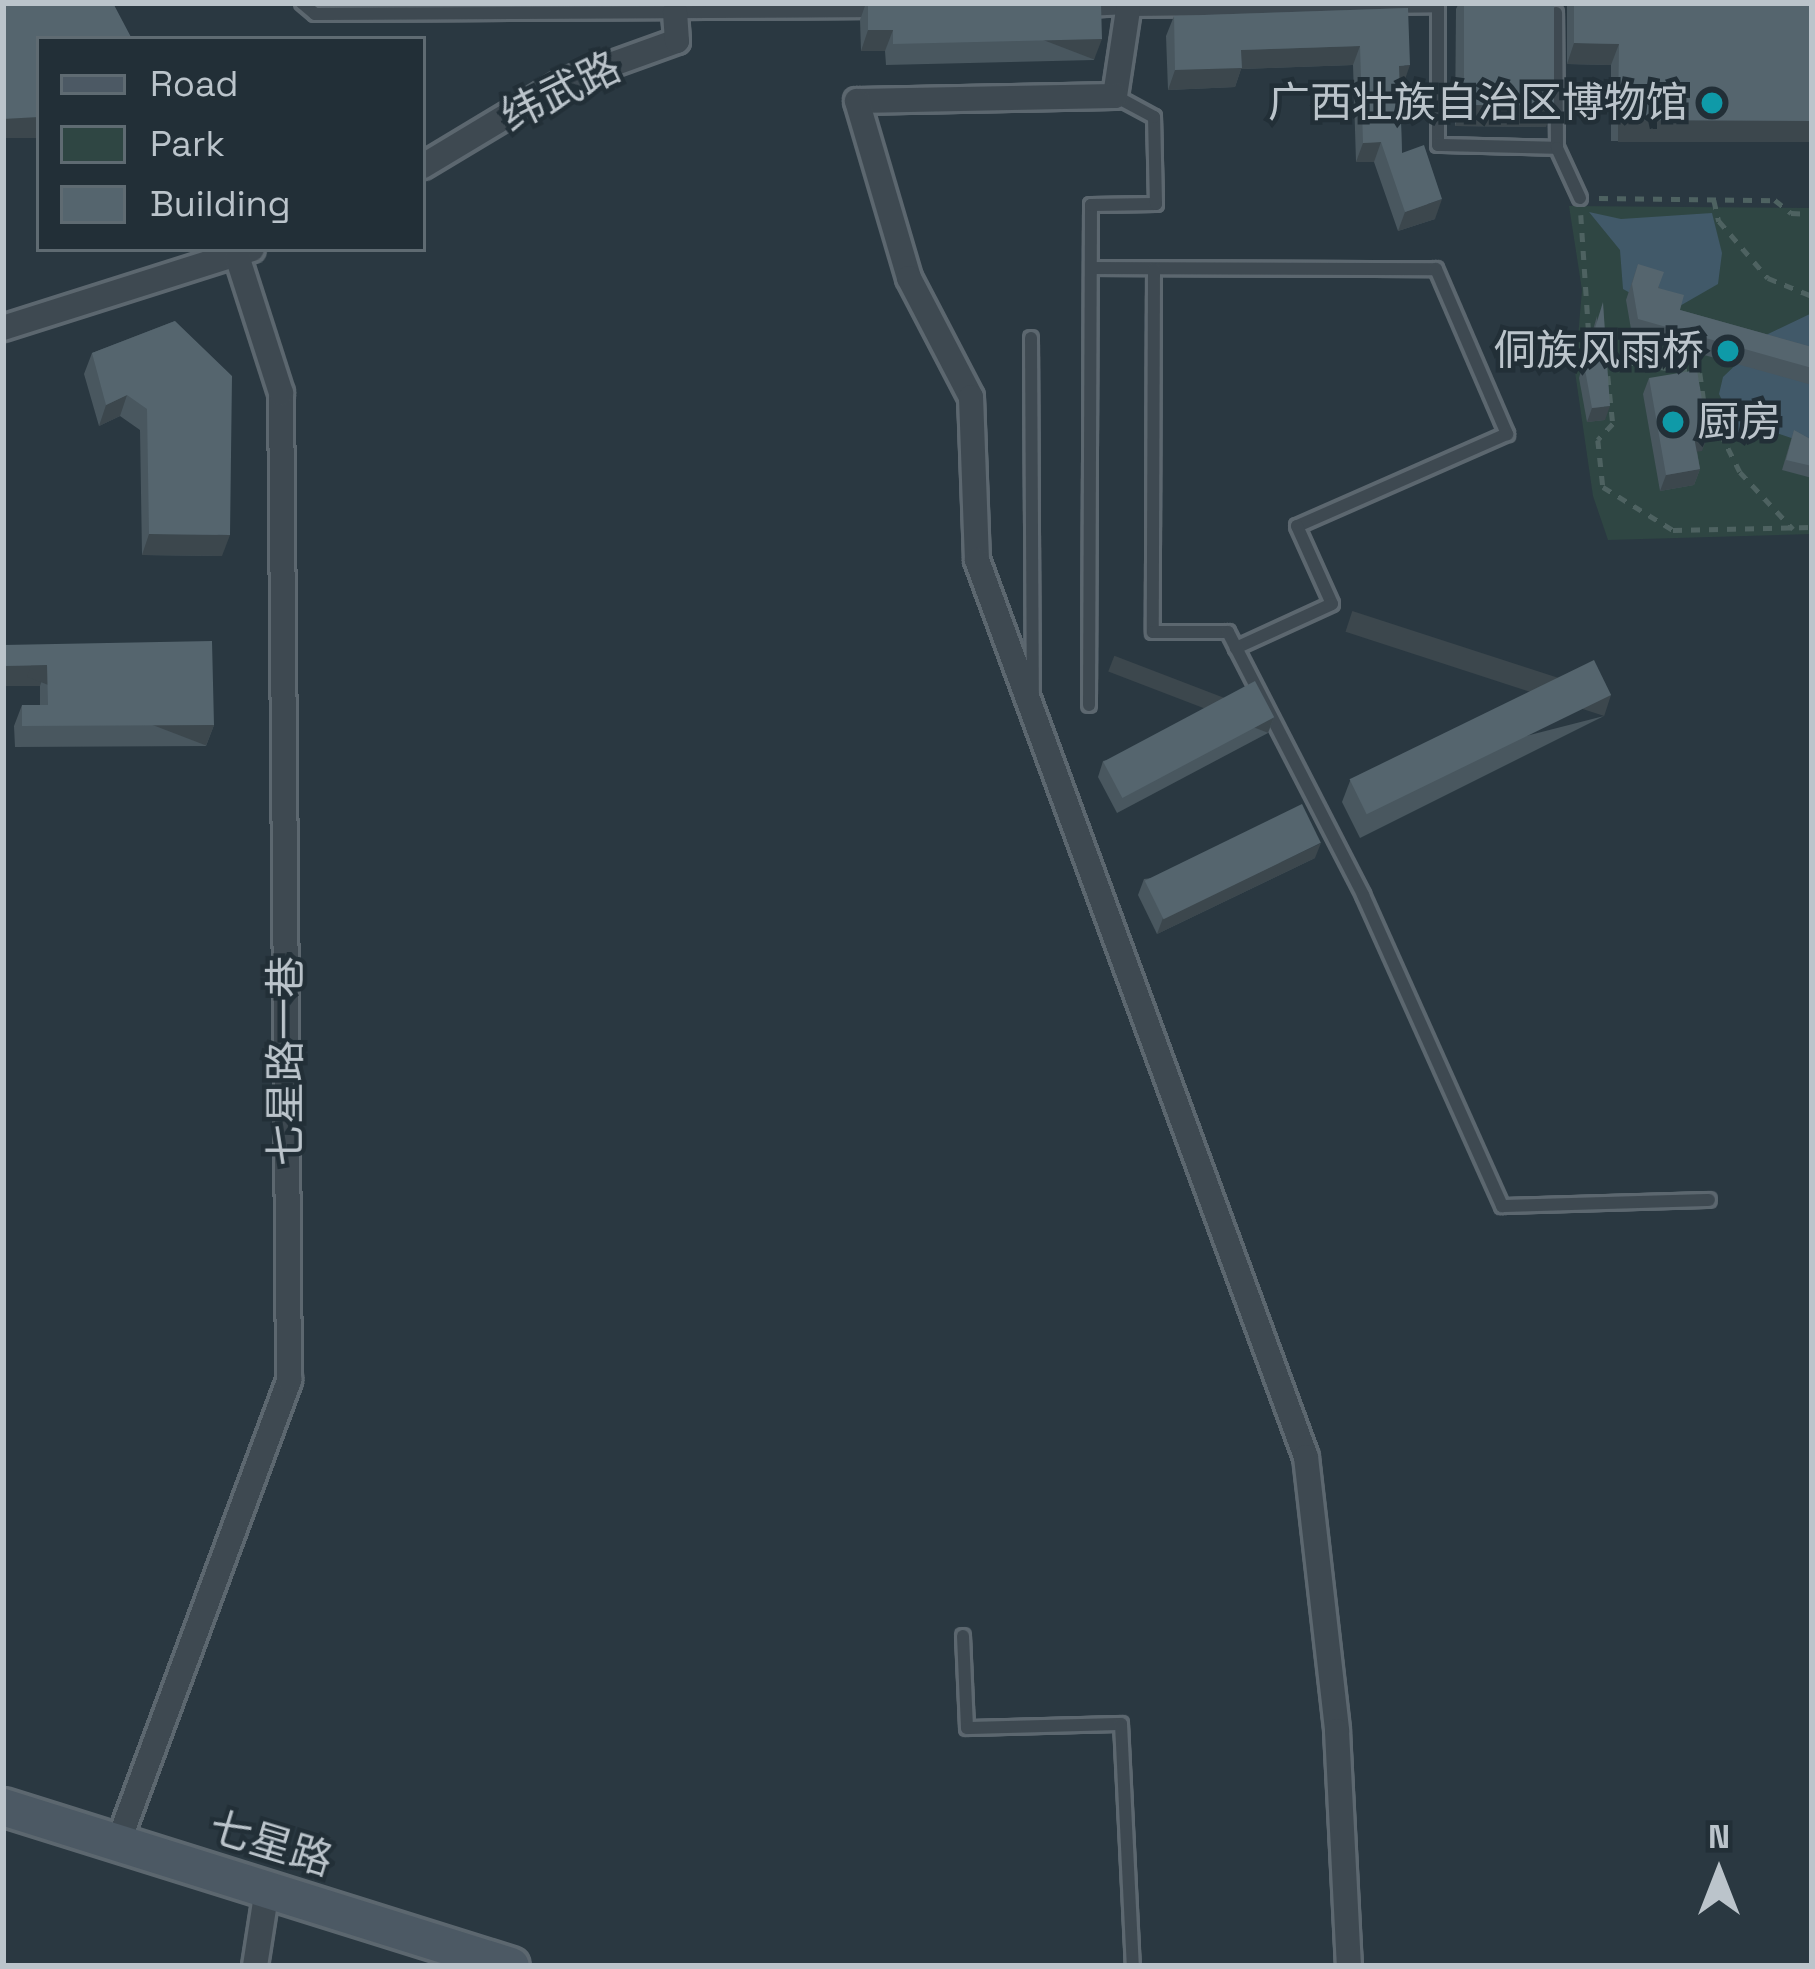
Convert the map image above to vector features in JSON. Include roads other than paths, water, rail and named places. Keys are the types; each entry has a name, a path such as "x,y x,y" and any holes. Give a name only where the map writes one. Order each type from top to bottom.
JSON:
{"main road":[{"name":"七星路","path":"3,1808 511,1966"}],"street":[{"path":"1128,7 1115,96 857,101 910,278 971,397 977,560 1306,1457 1337,1731 1349,1966"},
{"name":"纬武路","path":"426,164 563,82 677,41 676,12"},
{"path":"3,328 244,252"},
{"name":"七星路一巷","path":"118,1843 289,1380 280,394 244,252"},
{"path":"255,1966 267,1889"}],"lane":[{"path":"302,3 315,14 890,11"},
{"path":"1057,10 1438,4 1438,145 1557,148"},
{"path":"1556,13 1557,148 1580,198"},
{"path":"1089,705 1090,205 1156,204 1154,117 1115,96"},
{"path":"1090,268 1436,269 1507,434 1297,526 1332,604 1236,648"},
{"path":"1154,268 1153,632 1228,632 1363,896 1502,1206 1709,1200"},
{"path":"1031,338 1033,712"},
{"path":"963,1636 967,1729 1121,1724 1133,1966"}],"water":[{"path":"1589,212 1621,219 1712,213 1722,253 1718,284 1678,307 1641,299 1623,289 1620,250"},
{"path":"1812,313 1812,445 1765,429 1739,435 1719,394 1723,377 1768,334"}],"place":[{"name":"广西壮族自治区博物馆","path":"1712,103"},
{"name":"侗族风雨桥","path":"1728,351"},
{"name":"厨房","path":"1673,422"}]}
